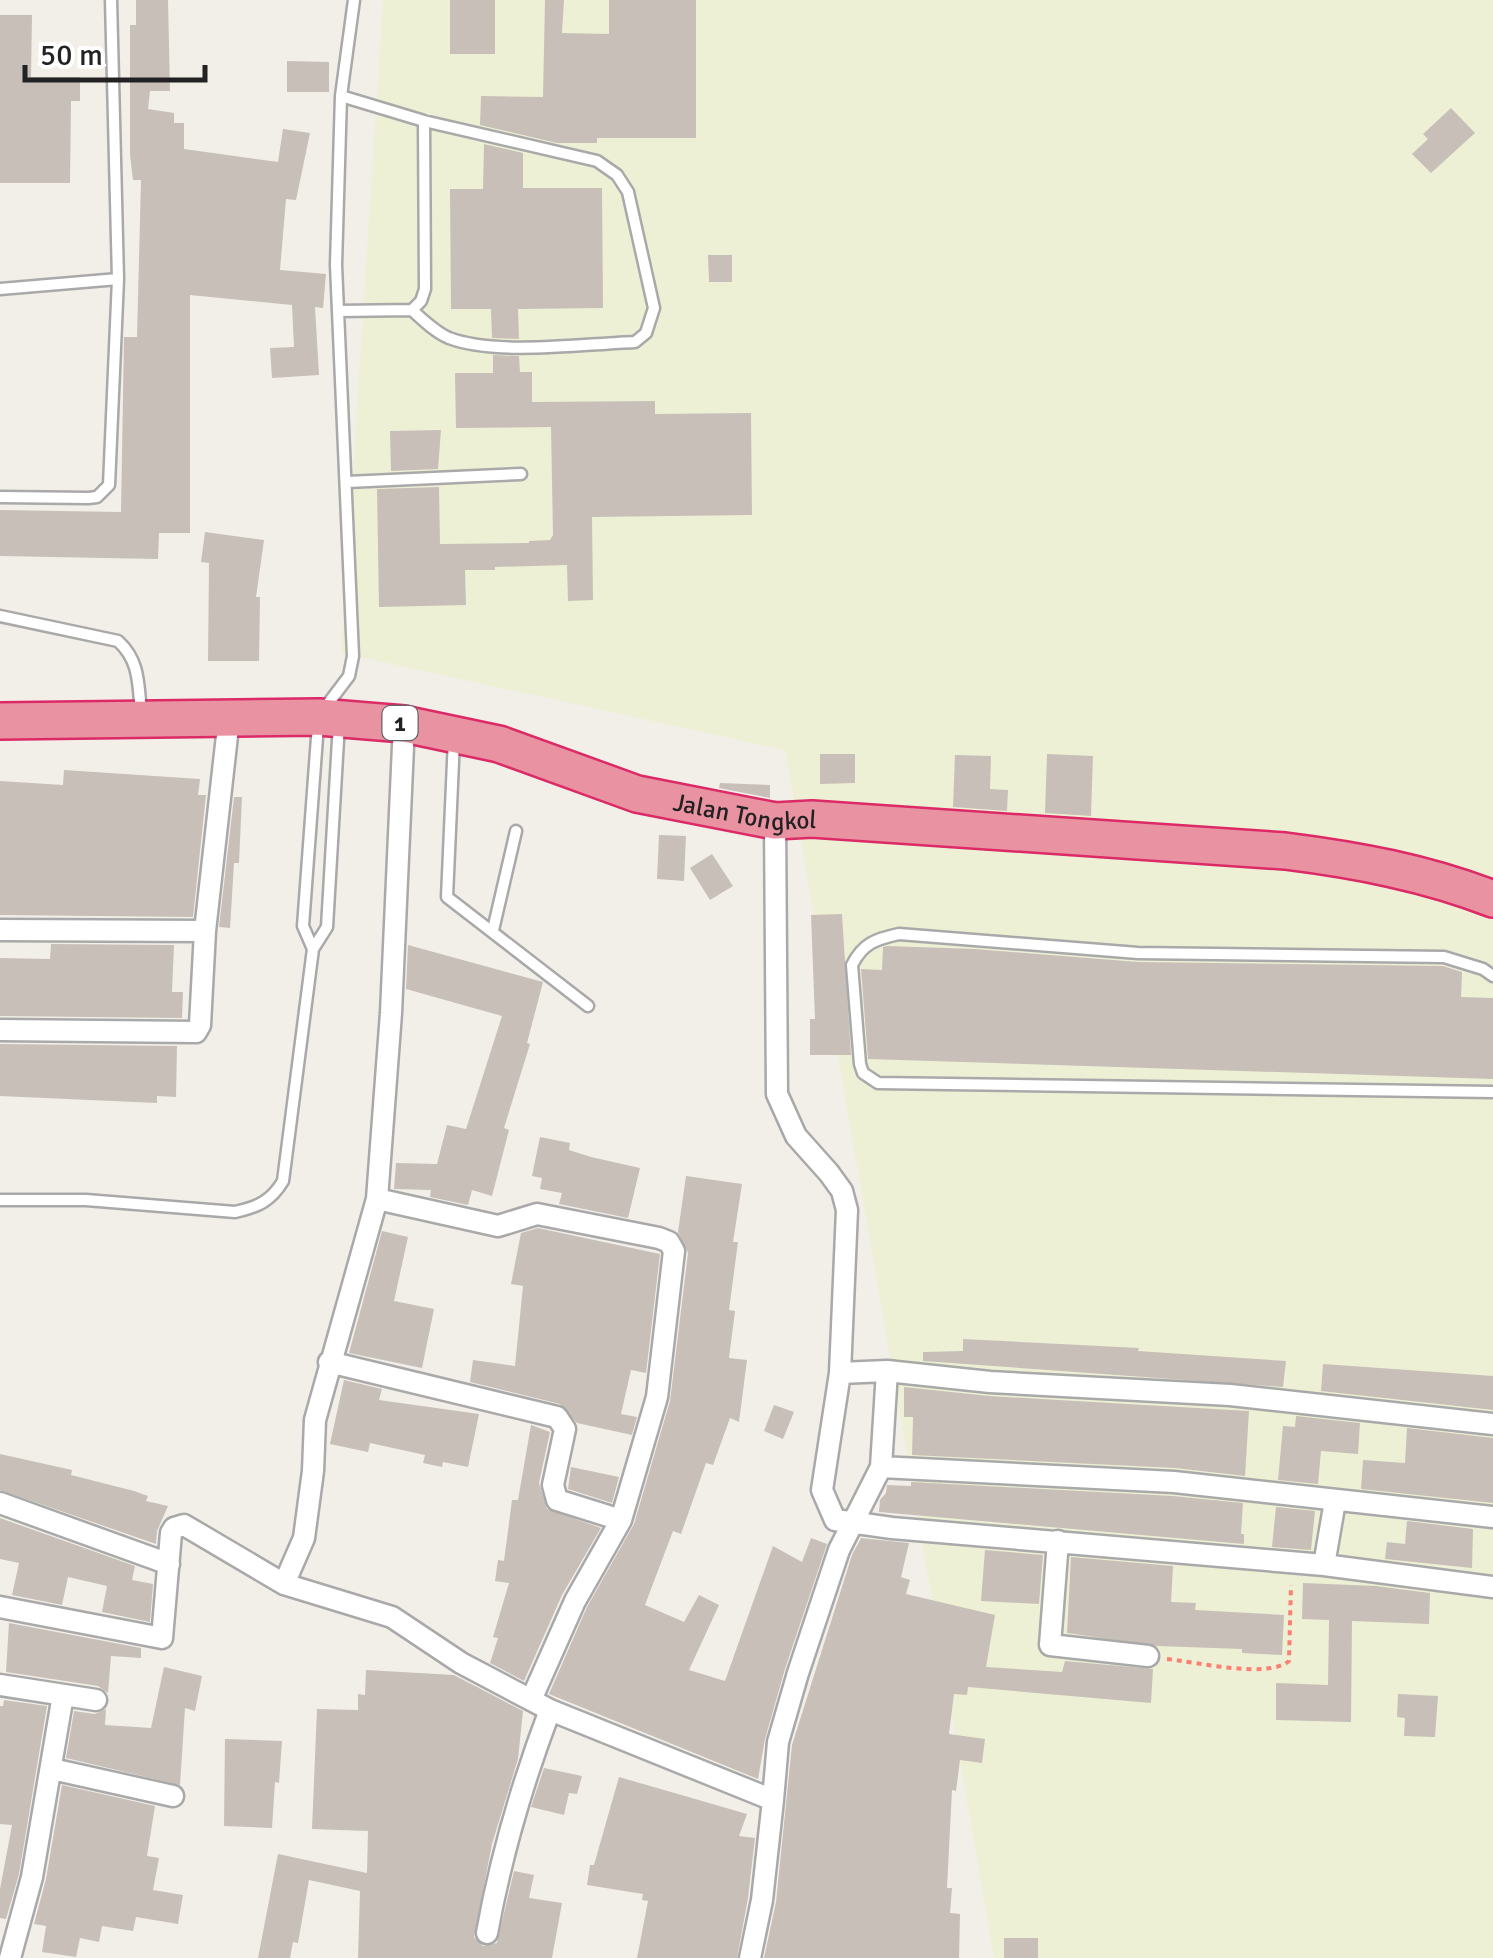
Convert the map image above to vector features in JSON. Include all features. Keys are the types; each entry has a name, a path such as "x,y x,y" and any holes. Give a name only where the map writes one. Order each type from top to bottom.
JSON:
{"highway":[{"name":"Jalan Tongkol","path":"0,721 229,718 330,712 454,732 499,744 637,794 791,820 1285,851 1354,860 1422,875 1493,899"}],"street":[{"path":"0,1030 196,1032 200,1025 205,931 229,718"},
{"path":"284,1584 304,1538 316,1420 377,1199 404,724"},
{"path":"791,820 777,1094 796,1136 842,1191 847,1210 840,1372 822,1490 824,1498 844,1520 892,1528 1324,1565 1493,1586"},
{"path":"0,930 205,931"},
{"path":"377,1199 498,1226 537,1214 669,1242 674,1251 656,1397 621,1520 575,1602 540,1705 499,1867 487,1933"},
{"path":"330,1362 557,1418 564,1429 553,1484 557,1500 621,1520"},
{"path":"840,1372 887,1370 990,1382 1230,1396 1493,1424"},
{"path":"750,1958 762,1900 778,1742 844,1520 875,1484 881,1466 887,1370"},
{"path":"881,1466 1174,1482 1493,1517"},
{"path":"1324,1565 1335,1500"},
{"path":"0,1504 169,1564"},
{"path":"0,1607 162,1638 171,1533 184,1526 284,1584 392,1617 461,1663 540,1705 774,1800"},
{"path":"1058,1541 1050,1646 1148,1656"},
{"path":"0,1686 96,1700"},
{"path":"10,1958 32,1877 63,1695"},
{"path":"52,1770 173,1796"}],"lane":[{"path":"0,498 88,498 96,497 109,486 118,279 110,0"},
{"path":"313,950 303,926 330,712 349,676 353,656 336,265 341,96 354,0"},
{"path":"339,310 412,310 430,327 450,338 490,347 635,342 646,334 654,308 628,192 617,174 598,161 341,96"},
{"path":"412,310 421,301 424,288 424,120"},
{"path":"0,289 118,279"},
{"path":"347,482 521,474"},
{"path":"0,616 118,640 137,665 141,719"},
{"path":"0,1200 86,1200 236,1212 258,1207 274,1196 283,1181 313,950 327,926 330,712"},
{"path":"454,732 446,897 588,1006"},
{"path":"492,930 516,830"},
{"path":"1493,976 1484,969 1444,958 1138,953 899,934 875,940 860,950 852,964 860,1064 863,1072 878,1082 1493,1092"}],"path":[{"path":"1148,1656 1261,1670 1282,1666 1289,1661 1292,1562"}],"green space":[{"path":"383,0 1493,0 1493,1958 994,1958 785,750 341,653"}],"building":[{"path":"136,0 168,0 170,91 150,91 148,109 174,113 174,123 184,123 184,149 278,162 283,129 310,133 296,200 286,199 280,270 326,274 323,308 315,307 319,375 272,378 270,348 294,347 292,305 190,295 190,533 159,533 158,559 0,556 0,510 121,512 124,337 137,337 141,180 133,180 130,155 130,25 136,25"},
{"path":"450,0 495,0 495,54 450,54"},
{"path":"545,0 564,0 562,33 609,34 609,0 696,0 696,138 597,138 597,143 557,143 480,125 481,96 543,97"},
{"path":"0,15 32,15 31,77 80,77 80,101 71,101 70,183 0,183"},
{"path":"287,61 329,62 329,92 287,92"},
{"path":"1451,108 1475,133 1431,173 1412,154 1428,139 1423,134"},
{"path":"484,144 523,153 523,188 602,188 603,308 518,309 519,339 492,338 491,309 451,309 450,189 483,189"},
{"path":"708,255 732,255 732,282 709,282"},
{"path":"493,355 519,356 520,372 532,372 532,402 655,401 655,414 751,413 752,515 592,517 593,600 568,601 567,565 495,567 465,570 466,605 379,607 377,489 439,487 440,544 529,543 550,540 553,535 551,427 456,428 455,373 493,373"},
{"path":"441,430 438,469 391,471 390,431"},
{"path":"205,532 264,540 256,597 260,597 259,661 208,661 209,563 201,562"},
{"path":"820,754 855,754 855,783 820,784"},
{"path":"1047,754 1093,756 1091,816 1045,813"},
{"path":"955,755 991,756 990,789 1008,790 1007,811 953,807"},
{"path":"64,770 200,779 198,795 206,795 193,917 0,915 0,781 63,785"},
{"path":"720,783 770,785 770,798 719,788"},
{"path":"234,797 242,797 239,863 234,863 230,928 219,927"},
{"path":"659,835 686,836 684,881 657,879"},
{"path":"712,854 733,886 710,900 690,868"},
{"path":"842,914 851,1055 810,1055 810,1019 815,1019 811,915"},
{"path":"51,944 174,945 172,992 183,992 182,1018 0,1016 0,958 50,959"},
{"path":"408,945 543,982 527,1043 530,1044 504,1128 509,1130 492,1196 472,1190 468,1205 430,1197 431,1190 394,1189 396,1163 437,1164 447,1125 466,1129 502,1016 406,989"},
{"path":"883,947 1138,962 1443,966 1462,972 1461,997 1493,998 1493,1079 868,1059 861,969 882,970"},
{"path":"0,1044 177,1046 176,1097 157,1096 157,1103 0,1096"},
{"path":"540,1137 570,1143 569,1150 591,1157 640,1168 628,1218 559,1204 562,1193 540,1189 542,1178 532,1176"},
{"path":"686,1176 742,1184 733,1242 738,1242 729,1310 735,1311 729,1358 747,1360 739,1422 730,1418 713,1465 706,1463 681,1534 673,1531 645,1605 684,1622 699,1595 719,1605 689,1670 725,1681 773,1546 802,1562 811,1538 827,1544 785,1669 758,1779 549,1694 587,1607 634,1524 670,1401 688,1253 678,1232"},
{"path":"538,1228 660,1254 646,1373 631,1370 621,1414 637,1417 632,1435 577,1423 560,1404 470,1382 473,1360 515,1366 523,1286 511,1284 521,1233"},
{"path":"382,1231 408,1237 394,1301 434,1309 422,1368 349,1353"},
{"path":"963,1339 1286,1361 1283,1387 923,1361 923,1352 963,1351"},
{"path":"1323,1364 1493,1376 1493,1410 1321,1391"},
{"path":"344,1380 382,1389 379,1400 479,1414 468,1467 423,1463 425,1455 370,1443 368,1452 330,1444"},
{"path":"904,1387 989,1396 1249,1411 1245,1476 1175,1468 912,1455 913,1417 904,1417"},
{"path":"774,1405 794,1412 783,1439 764,1431"},
{"path":"1296,1416 1360,1423 1358,1454 1321,1451 1318,1484 1278,1480 1283,1426 1295,1427"},
{"path":"531,1425 550,1432 539,1483 547,1509 601,1528 562,1595 524,1681 490,1663 498,1638 493,1637 509,1583 495,1581 498,1560 504,1561 512,1500 518,1500"},
{"path":"1407,1428 1493,1438 1493,1503 1361,1489 1363,1460 1405,1463"},
{"path":"0,1454 72,1470 71,1475 134,1491 148,1496 146,1501 168,1506 156,1544 0,1490"},
{"path":"571,1467 619,1477 612,1503 568,1489"},
{"path":"911,1482 1243,1503 1244,1544 879,1512 887,1485 911,1486"},
{"path":"1276,1507 1315,1511 1311,1550 1272,1547"},
{"path":"0,1518 135,1566 132,1580 153,1584 150,1622 102,1612 107,1586 68,1577 62,1605 12,1595 19,1563 0,1559"},
{"path":"1407,1521 1473,1529 1472,1568 1385,1559 1387,1542 1405,1544"},
{"path":"861,1538 909,1543 901,1577 910,1580 906,1594 995,1615 986,1667 1062,1672 1065,1661 1153,1669 1151,1703 968,1687 967,1695 954,1694 949,1734 985,1739 982,1763 960,1760 956,1791 952,1790 947,1888 952,1888 950,1913 960,1914 959,1958 764,1958 776,1902 792,1745 852,1555"},
{"path":"985,1550 1043,1555 1039,1604 981,1601"},
{"path":"1071,1557 1173,1566 1171,1602 1196,1603 1195,1610 1284,1615 1282,1655 1242,1653 1242,1649 1157,1646 1067,1633"},
{"path":"1303,1583 1430,1593 1429,1624 1352,1621 1351,1722 1276,1720 1276,1683 1328,1685 1329,1620 1302,1619"},
{"path":"9,1623 141,1648 141,1658 111,1656 108,1693 98,1686 6,1672"},
{"path":"164,1667 202,1676 195,1711 185,1708 180,1785 66,1758 74,1711 95,1714 106,1709 105,1725 151,1728"},
{"path":"366,1670 454,1675 523,1711 518,1759 492,1844 474,1937 483,1946 497,1943 514,1871 534,1875 529,1898 562,1903 552,1958 358,1958 360,1891 309,1880 298,1943 293,1942 290,1958 258,1958 278,1854 367,1873 368,1831 312,1829 317,1709 358,1710 358,1694 365,1695"},
{"path":"1398,1694 1438,1696 1435,1737 1404,1736 1405,1718 1397,1717"},
{"path":"4,1700 47,1706 19,1874 6,1919 0,1918 0,1889 12,1825 0,1824 0,1706"},
{"path":"225,1739 282,1741 272,1828 224,1826"},
{"path":"544,1768 582,1776 577,1794 569,1793 564,1815 531,1807"},
{"path":"619,1777 747,1814 739,1836 755,1838 737,1958 637,1958 648,1901 642,1900 643,1894 587,1885"},
{"path":"62,1785 155,1806 147,1856 159,1858 153,1890 183,1895 178,1924 136,1917 133,1931 102,1926 99,1942 80,1938 76,1957 42,1952 46,1926 34,1924"},
{"path":"1004,1938 1038,1938 1038,1958 1004,1958"}]}
